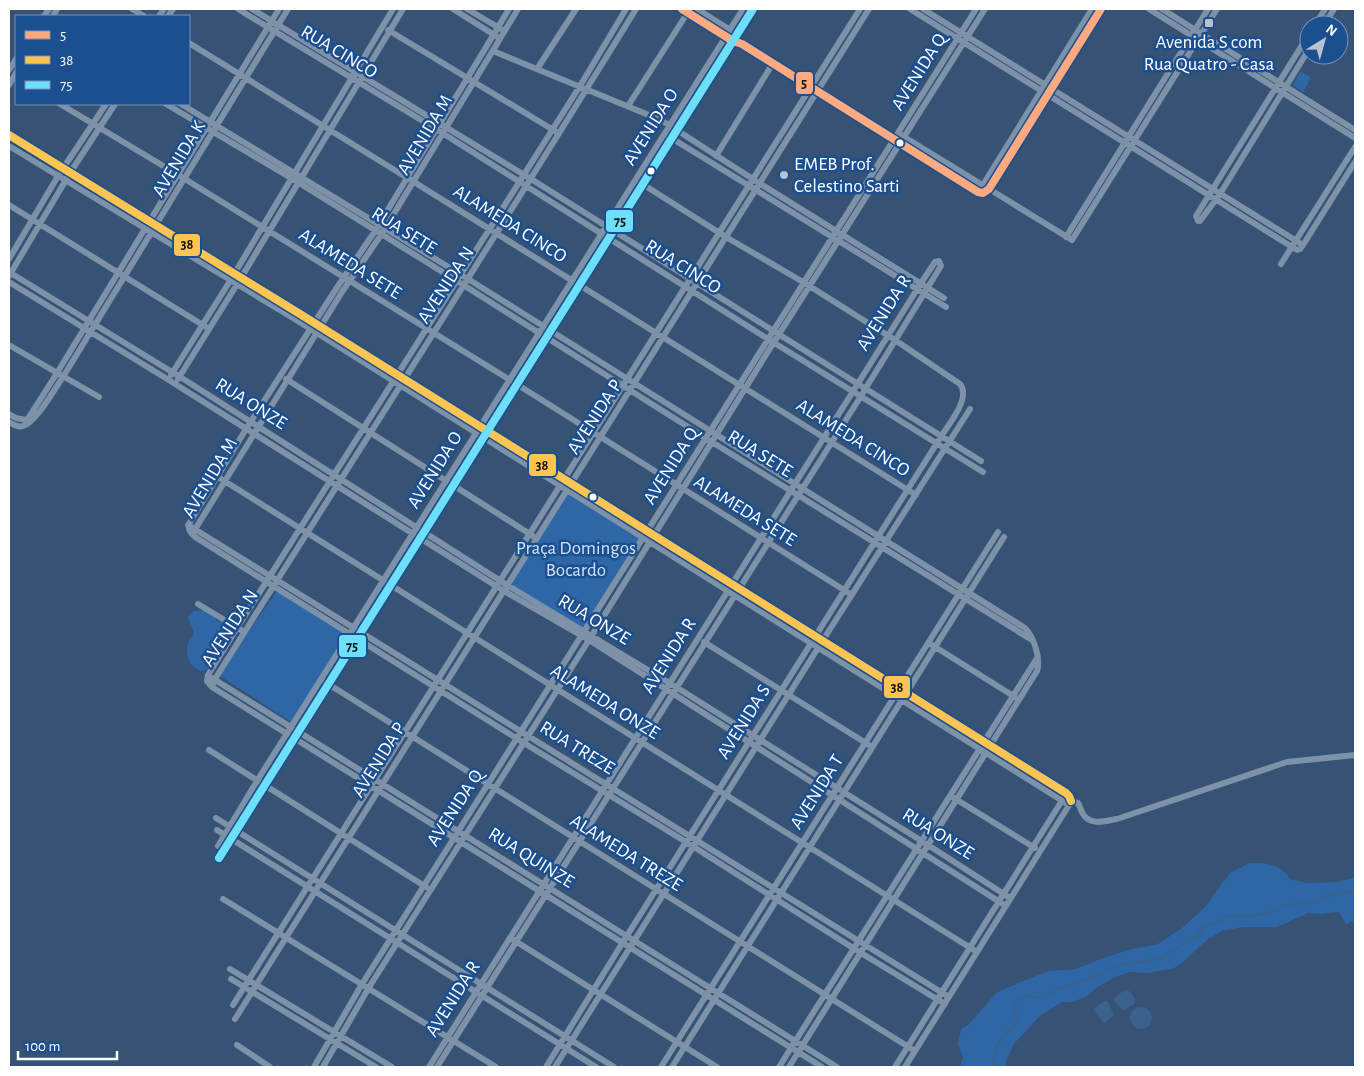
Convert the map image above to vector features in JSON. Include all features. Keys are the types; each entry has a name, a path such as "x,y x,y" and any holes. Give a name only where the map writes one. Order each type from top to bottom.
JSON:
{"street":[{"name":"RUA CINCO","path":"238,9 277,28 445,130 522,178 608,237 685,286 983,472"},
{"name":"RUA CINCO","path":"252,9 270,24"},
{"name":"AVENIDA K","path":"27,422 90,332 91,323 118,272 280,9"},
{"name":"AVENIDA K","path":"60,375 84,328 91,323 125,276 288,9"},
{"path":"168,380 230,281 393,9"},
{"path":"175,384 301,180 403,9"},
{"path":"453,9 500,38"},
{"path":"467,9 504,31"},
{"name":"AVENIDA M","path":"195,537 191,526 246,429 377,228 509,9"},
{"name":"AVENIDA M","path":"191,526 224,481 383,232 518,9"},
{"path":"537,69 576,9"},
{"name":"AVENIDA N","path":"211,677 244,632 278,580 370,432 426,329 580,86 626,9"},
{"name":"AVENIDA N","path":"212,687 211,677 237,628 270,575 363,428 432,333 465,282 529,183 636,9"},
{"path":"697,9 730,29 735,38 742,44 978,192 988,191"},
{"name":"AVENIDA O","path":"218,846 257,780 743,9"},
{"name":"AVENIDA O","path":"219,858 753,9"},
{"name":"AVENIDA P","path":"596,436 625,382 860,9"},
{"name":"AVENIDA P","path":"233,1005 371,786 379,782 412,737 536,538 567,481 632,386 869,9"},
{"path":"910,9 959,35"},
{"path":"924,9 966,40 1297,246"},
{"name":"AVENIDA Q","path":"324,1067 368,988 465,835 517,739 642,538 716,436 742,387 807,284 832,238 840,233 901,143 901,135 920,98 976,9"},
{"name":"AVENIDA Q","path":"807,284 839,242 840,233 894,139 901,135 927,102 985,9"},
{"path":"978,192 1092,9"},
{"path":"988,191 1101,9"},
{"path":"1149,9 1194,33"},
{"path":"1162,9 1200,37 1277,85 1355,130"},
{"path":"1066,237 1208,9"},
{"path":"901,135 983,185 988,191 1072,240 1218,9"},
{"path":"628,106 685,10 726,36 735,38"},
{"path":"382,27 559,134"},
{"path":"842,36 849,40"},
{"name":"ALAMEDA CINCO","path":"190,45 407,177 916,495"},
{"path":"1299,50 1210,192 1196,216 1198,221 1204,218 1218,197 1299,65"},
{"path":"493,51 661,120 944,298"},
{"path":"716,156 772,63"},
{"path":"1170,71 1177,75"},
{"path":"9,85 13,73"},
{"path":"1284,89 1355,138"},
{"path":"920,98 927,102"},
{"name":"ALAMEDA SETE","path":"62,105 510,380 596,436 852,595"},
{"path":"9,259 58,176 94,125 105,105"},
{"path":"9,274 70,173 114,105"},
{"name":"RUA SETE","path":"168,105 213,133 293,175"},
{"name":"RUA SETE","path":"183,105 625,382 795,484 800,492"},
{"path":"665,134 946,307"},
{"path":"9,135 314,322 476,433 485,434 567,481 1070,796 1070,803 905,1067"},
{"path":"9,146 310,329 480,426 485,434 563,488 649,543 1062,800 1078,803 1086,818 1092,821 1105,821 1287,762 1355,755"},
{"path":"1297,246 1355,147"},
{"path":"1281,264 1297,246 1355,162"},
{"path":"636,180 895,340"},
{"name":"RUA CINCO","path":"529,183 613,230 981,461"},
{"path":"9,205 209,329"},
{"path":"704,257 711,261"},
{"name":"AVENIDA R","path":"429,1067 450,1039 478,994 480,984 509,937 858,383 938,264"},
{"name":"RUA ONZE","path":"9,274 180,377 424,532 505,588 670,683 761,740 835,792 840,799 1006,906"},
{"name":"RUA ONZE","path":"9,282 413,534 498,583"},
{"name":"AVENIDA R","path":"478,994 486,988 516,942 740,589 895,340 920,291"},
{"name":"AVENIDA S","path":"546,1067 938,443 964,398 964,391 960,384 895,340"},
{"path":"9,345 99,397"},
{"path":"281,376 536,538"},
{"name":"RUA SETE","path":"632,386 705,438 791,491 800,492 968,596 1034,643 1037,658"},
{"name":"AVENIDA Q","path":"314,1067 336,1032 362,984 458,831 524,743 591,638 654,535 705,438 742,387"},
{"name":"AVENIDA S","path":"555,1067 970,408"},
{"path":"9,414 27,422"},
{"path":"9,422 17,427 27,422"},
{"name":"ALAMEDA ONZE","path":"218,477 977,952"},
{"name":"AVENIDA P","path":"234,1019 378,791 379,782 405,732 433,686 529,534 563,488"},
{"name":"RUA TREZE","path":"191,526 781,892 859,941 940,996"},
{"name":"AVENIDA T","path":"661,1067 962,592 998,532"},
{"name":"RUA TREZE","path":"195,537 861,953 947,1000"},
{"name":"AVENIDA T","path":"672,1067 1004,537"},
{"path":"991,544 997,548"},
{"path":"198,604 244,632"},
{"name":"RUA ONZE","path":"591,638 665,690 757,747 835,792 844,792 922,840 1010,898"},
{"path":"698,638 872,747"},
{"path":"929,643 1019,700"},
{"path":"789,1067 894,900 920,850 922,840 1037,658"},
{"path":"779,1067 887,896 920,850 928,844 957,800 1037,672 1039,666 1037,658"},
{"name":"RUA QUINZE","path":"211,677 837,1067"},
{"name":"ALAMEDA TREZE","path":"321,680 915,1051"},
{"name":"RUA QUINZE","path":"212,687 822,1067"},
{"path":"210,750 430,890"},
{"path":"895,1067 1066,793"},
{"path":"950,795 1040,851"},
{"path":"216,818 312,880 614,1067"},
{"path":"217,830 596,1067"},
{"path":"223,899 496,1067"},
{"path":"509,937 717,1067"},
{"path":"230,969 392,1067"},
{"path":"231,979 376,1067"},
{"name":"AVENIDA R","path":"437,1067 450,1039"},
{"path":"237,1045 270,1067"}],"green space":[{"path":"1301,71 1311,78 1303,92 1293,85"},
{"name":"Praça Domingos Bocardo","path":"566,492 641,539 584,629 508,584"},
{"path":"277,591 345,634 322,675 291,722 220,676"},
{"path":"202,610 211,613 216,620 224,623 227,639 210,668 202,671 192,665 188,659 187,650 194,632 188,617 194,611"},
{"path":"1249,863 1272,865 1282,870 1290,879 1307,883 1338,882 1355,877 1355,920 1346,924 1339,912 1308,913 1277,927 1243,927 1222,931 1207,940 1174,968 1149,973 1131,972 1113,978 1087,996 1073,1002 1062,1002 1040,1016 1014,1044 1005,1067 960,1067 963,1057 958,1044 961,1029 969,1024 996,993 1049,971 1076,969 1128,950 1158,944 1182,928 1204,908 1230,873"}],"shaded area":[{"path":"1128,990 1135,998 1135,1002 1123,1010 1114,1001 1114,998 1123,991"},
{"path":"1107,1001 1114,1014 1105,1023 1093,1009"},
{"path":"1141,1007 1149,1010 1152,1018 1149,1026 1141,1029 1133,1026 1130,1018 1133,1010"}],"waterway":[{"path":"993,1067 996,1046 1018,1019 1014,1008 1021,998 1043,998 1058,989 1081,982 1123,963 1137,963 1162,958 1182,945 1185,940 1199,935 1201,929 1227,916 1254,916 1292,904 1315,903 1328,894 1336,896 1342,892 1350,892 1355,888"}],"transit line":[{"name":"5","path":"682,9 733,41 742,44 978,192 983,193 989,189 1101,9"},
{"name":"75","path":"219,858 753,9"},
{"name":"38","path":"9,135 300,314 1066,793 1071,801"}],"place":[{"name":"Avenida S com Rua Quatro - Casa","path":"1209,23"},
{"name":"EMEB Prof. Celestino Sarti","path":"784,175"}]}
